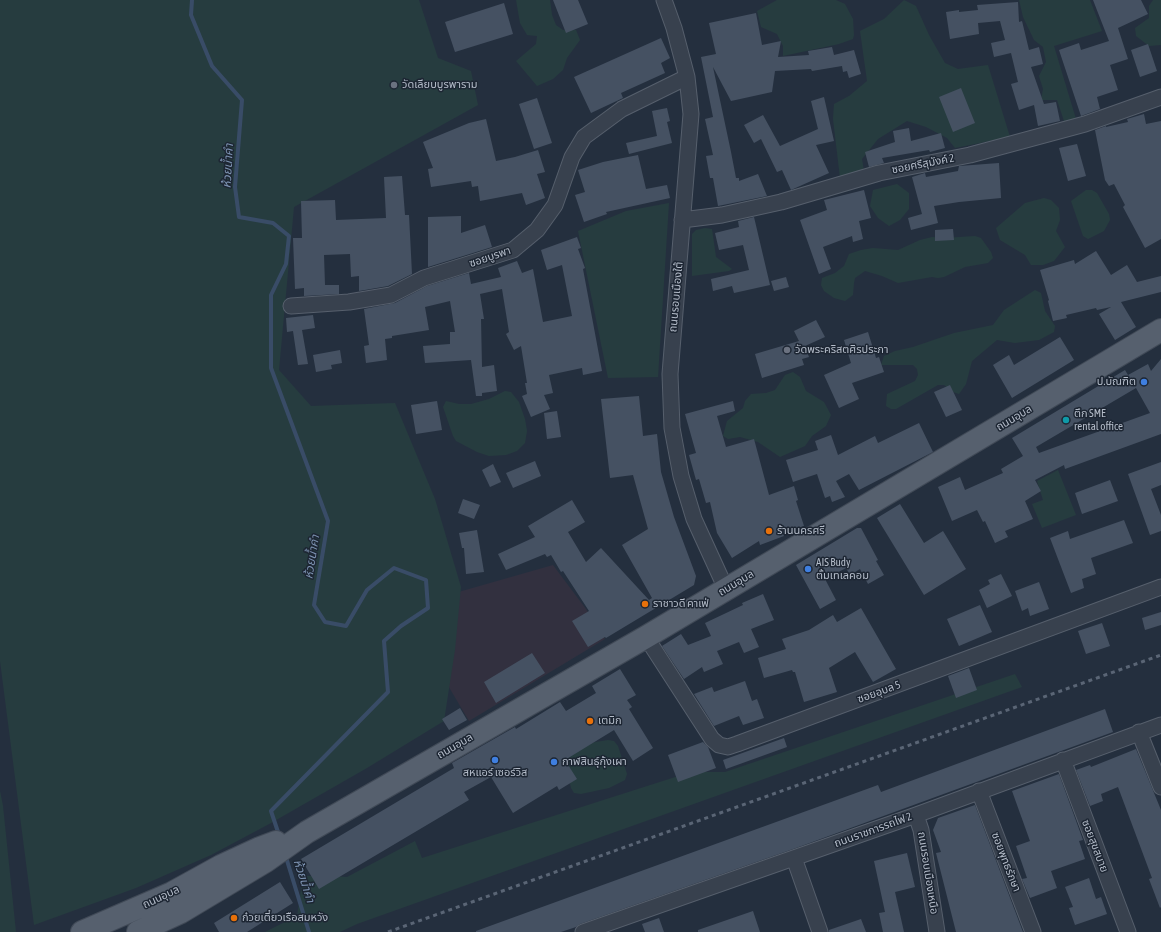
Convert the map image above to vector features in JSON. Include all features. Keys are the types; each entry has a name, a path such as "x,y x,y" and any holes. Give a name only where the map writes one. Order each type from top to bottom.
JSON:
{"main road":[{"name":"ถนนอุบล","path":"82,932 263,854 307,832 646,637 1161,330"},
{"name":"ถนนอุบล","path":"138,932 181,912 263,854"}],"street":[{"name":"ถนนรอบเมืองใต้","path":"666,1 687,77 691,114 670,374 672,428 681,476 694,519 726,589"},
{"name":"ซอยบูรพา","path":"292,306 349,302 391,295 424,278 514,250 537,230 555,205 572,157 584,137 622,110 687,77"},
{"name":"ซอยศรีสุมังค์ 2","path":"682,220 722,215 774,204 879,173 970,155 1085,124 1161,97"},
{"name":"ซอยอุบล 5","path":"646,637 712,739 719,745 728,747 1161,586"},
{"name":"ถนนราชการรถไฟ 2","path":"583,932 916,815 1161,724"},
{"path":"1139,732 1161,787"},
{"name":"ซอยสุขสบาย","path":"1063,760 1128,932"},
{"name":"ซอยพุทธรักษา","path":"979,791 1033,932"},
{"name":"ถนนรอบเมืองเหนือ","path":"916,815 921,830 937,932"},
{"path":"794,858 820,932"}],"shaded area":[{"path":"553,565 586,609 605,639 469,721 440,672 441,597"}],"green space":[{"path":"0,0 419,0 438,58 471,71 478,105 294,207 279,370 311,406 395,403 435,499 461,587 455,650 444,721 367,768 271,823 211,855 136,888 34,925 0,661"},
{"path":"516,0 550,0 552,15 556,25 563,30 576,30 580,40 567,58 563,70 553,79 537,86 516,61 536,44 537,36 527,35 520,23"},
{"path":"777,0 836,0 845,4 853,19 853,39 839,44 783,56 783,46 777,34 761,27 757,11"},
{"path":"904,0 916,6 929,35 945,63 958,69 988,65 1010,137 955,148 947,138 926,127 907,121 878,139 862,159 864,171 840,178 833,119 834,104 849,96 867,81 860,31 884,19"},
{"path":"1019,0 1090,0 1102,31 1054,46 1076,119 1064,121 1057,100 1041,100 1043,89 1039,76 1046,62 1043,47 1034,40 1023,17"},
{"path":"1153,0 1161,0 1161,45 1149,46 1136,36 1135,28 1149,18 1149,6"},
{"path":"897,184 909,193 909,209 900,220 889,226 878,218 870,206 873,190"},
{"path":"1086,190 1092,190 1097,193 1109,214 1110,220 1104,231 1088,239 1083,236 1071,201"},
{"path":"1044,198 1051,200 1059,208 1060,220 1056,231 1065,247 1054,261 1043,265 1031,265 1025,255 1000,240 996,228 1025,203"},
{"path":"669,203 658,377 608,378 578,231 626,211"},
{"path":"705,228 712,229 716,257 732,269 729,271 692,276 692,234 696,230"},
{"path":"975,236 981,238 991,252 993,258 988,263 965,267 944,277 932,277 898,283 865,271 855,278 853,295 845,301 834,298 824,291 821,285 822,278 835,273 844,266 849,254 861,250 873,248 898,250 920,240 932,237 944,238"},
{"path":"1035,290 1041,293 1045,311 1055,326 1054,332 1039,340 1015,343 997,340 972,361 966,384 959,394 953,392 944,385 938,385 896,409 891,409 886,406 887,394 915,381 918,375 917,369 913,365 881,365 884,356 895,351 913,347 954,333 993,325 1004,310"},
{"path":"793,372 800,377 806,391 824,402 831,415 826,426 812,436 805,446 780,457 758,442 740,437 728,439 723,436 727,421 743,408 745,401 751,394 766,393 775,390 785,375"},
{"path":"505,391 511,392 519,402 525,419 527,431 525,443 517,451 506,455 489,456 477,452 456,441 443,407 446,401 459,404 471,404 489,399"},
{"path":"1058,470 1076,515 1042,528 1032,504 1043,500 1037,481"},
{"path":"1015,674 1022,687 357,924 340,932 265,932 297,916 303,876 347,877 415,841 422,858 691,772 725,772"},
{"path":"608,740 614,741 618,746 627,774 625,780 609,788 581,794 574,793 571,788 565,760 573,751 589,743"},
{"path":"0,791 3,806 16,932 0,932"}],"building":[{"path":"553,0 578,0 588,24 566,33"},
{"path":"1093,0 1141,0 1148,14 1118,28 1128,59 1110,65 1118,90 1097,97 1100,109 1081,116 1059,50 1079,43 1081,50 1109,41"},
{"path":"1018,2 1019,22 1022,21 1029,50 1039,47 1043,64 1031,67 1044,104 1056,102 1060,121 1038,126 1034,105 1019,110 1011,84 1018,82 1011,53 994,57 991,43 1005,40 1000,21 978,23 979,34 950,39 946,12 978,10 977,5"},
{"path":"504,3 513,34 455,52 445,22"},
{"path":"756,13 762,45 781,41 778,57 809,55 808,51 832,47 834,55 854,50 861,74 849,78 847,71 843,72 842,66 812,71 811,69 775,71 772,92 731,101 713,67 736,178 739,178 739,181 758,174 767,196 718,206 713,178 710,178 706,156 713,155 705,119 713,117 701,57 716,54 709,23"},
{"path":"661,38 670,58 661,63 665,73 621,93 623,98 591,113 574,77"},
{"path":"1148,44 1157,71 1140,77 1131,50"},
{"path":"961,88 975,123 953,132 939,97"},
{"path":"824,97 834,141 816,145 829,173 791,190 782,170 777,172 761,139 754,143 744,125 763,115 780,146 818,129 811,101"},
{"path":"537,98 552,143 534,149 519,104"},
{"path":"667,108 670,121 667,122 672,143 629,154 626,143 657,136 652,111"},
{"path":"1144,114 1146,124 1161,121 1161,239 1145,248 1123,207 1125,205 1114,184 1109,186 1105,180 1095,130 1106,126 1128,122 1127,119"},
{"path":"486,119 496,161 538,150 545,172 537,174 545,198 526,205 522,193 480,201 478,186 472,187 471,181 431,187 428,169 433,168 423,142 469,123"},
{"path":"909,128 911,141 941,133 945,148 930,152 929,150 882,158 884,163 869,167 865,152 895,142 893,131"},
{"path":"1077,144 1086,176 1068,181 1059,148"},
{"path":"638,155 646,189 667,185 670,198 606,212 607,214 584,222 575,195 585,192 578,170 603,162"},
{"path":"999,163 1001,198 934,206 938,223 911,230 908,218 922,214 912,177 925,173 926,177 958,171 959,166"},
{"path":"402,176 405,215 409,215 412,274 388,286 359,291 359,276 351,277 350,254 324,255 325,285 339,285 339,294 304,296 304,288 295,289 293,238 302,238 301,201 335,200 336,220 386,218 384,177"},
{"path":"864,190 871,218 859,221 863,239 853,242 852,236 823,247 831,269 819,274 800,220 827,210 824,200"},
{"path":"461,216 461,233 485,225 492,247 428,267 428,217"},
{"path":"754,217 770,285 734,293 732,286 713,291 711,279 749,270 743,245 719,250 715,233 739,227 738,221"},
{"path":"953,229 954,240 935,241 935,230"},
{"path":"577,237 581,248 578,249 585,268 583,269 602,371 583,375 582,368 549,375 553,393 544,395 550,409 531,417 522,396 527,394 525,383 527,383 521,346 514,350 506,334 509,332 502,289 480,294 484,319 481,319 482,367 494,365 497,391 482,393 482,396 476,396 471,360 425,363 423,346 450,344 450,332 455,332 450,301 425,307 429,330 392,336 392,338 385,339 387,360 366,363 364,346 369,345 364,309 395,303 427,286 469,273 471,284 501,277 498,268 517,261 522,273 533,269 543,322 572,316 562,265 547,270 541,250"},
{"path":"1096,251 1111,275 1127,265 1137,282 1161,276 1161,292 1121,302 1136,327 1115,340 1099,314 1111,307 1097,310 1096,308 1066,315 1067,318 1053,321 1049,300 1040,270 1074,260 1075,264"},
{"path":"786,277 789,287 774,291 771,281"},
{"path":"313,315 315,328 302,330 308,364 298,365 293,331 287,332 286,318"},
{"name":"วัดพระคริสตศิรประภา","path":"816,320 825,337 805,346 809,357 802,359 804,365 762,378 755,354 799,341 794,331"},
{"path":"868,332 876,358 879,357 884,372 852,383 859,399 839,408 824,375 851,363 844,340"},
{"path":"1060,337 1074,360 1012,398 993,365 1009,355 1014,365"},
{"path":"340,350 342,363 331,365 332,369 316,372 313,355"},
{"path":"1161,359 1161,434 1065,469 1064,465 1035,480 1041,491 1025,501 1033,519 1005,531 1008,537 995,543 985,521 983,522 977,510 952,521 938,487 960,477 965,490 1003,473 1001,469 1023,456 1012,438 1125,370 1128,375 1148,364 1151,371","holes":["1136,388 1150,413 1039,453 1036,447"]},
{"path":"950,385 962,410 946,417 934,392"},
{"path":"639,396 643,436 657,434 661,472 674,517 696,576 694,585 606,638 605,637 588,647 572,621 589,611 563,571 561,572 551,555 547,557 545,554 506,570 498,554 535,537 528,526 572,500 585,522 568,532 586,562 601,548 649,600 652,598 622,545 648,529 633,475 610,478 601,399"},
{"path":"437,401 442,430 416,434 411,405"},
{"path":"733,401 735,411 717,416 726,447 754,439 769,495 794,486 798,500 796,501 804,526 783,533 784,536 760,545 759,541 732,558 717,533 710,502 706,503 699,479 696,480 689,455 696,453 685,414"},
{"path":"557,411 561,437 547,439 544,413"},
{"path":"919,423 933,452 859,490 849,474 836,481 845,497 832,502 830,496 825,498 817,474 793,482 786,460 818,450 815,441 831,435 838,455 875,436 878,443"},
{"path":"535,461 541,476 513,488 506,473"},
{"path":"1161,462 1161,485 1151,489 1161,515 1161,531 1150,535 1128,474"},
{"path":"493,464 501,482 490,487 482,470"},
{"path":"1110,480 1118,501 1082,514 1075,493"},
{"path":"463,499 480,505 474,519 458,513"},
{"path":"900,504 924,543 943,531 966,569 924,595 877,518"},
{"path":"1124,520 1133,543 1091,558 1096,574 1082,579 1084,588 1071,593 1050,538 1068,531 1070,539"},
{"path":"857,528 861,528 878,560 876,561 884,575 868,584 860,569 850,575 846,568 825,579 836,600 820,609 796,565"},
{"path":"477,530 484,572 466,574 464,548 462,548 459,533"},
{"path":"1001,574 1012,596 987,608 979,590 990,584 988,580"},
{"path":"1039,582 1049,609 1030,616 1028,608 1022,611 1015,591"},
{"path":"763,594 774,620 751,629 759,647 744,653 739,642 717,651 723,664 704,672 702,667 684,679 662,646 681,634 688,645 711,636 705,623 743,605 742,603"},
{"path":"980,605 992,632 959,646 947,619"},
{"path":"861,608 896,669 873,682 855,652 829,668 837,692 804,702 795,672 792,670 764,678 758,658 786,649 782,639 809,630 833,615 837,622"},
{"path":"1161,612 1161,625 1145,630 1142,618"},
{"path":"1102,623 1110,646 1086,654 1078,631"},
{"path":"532,653 545,673 496,703 484,682"},
{"path":"969,668 977,690 956,698 948,676"},
{"path":"620,669 636,695 627,700 632,707 629,709 653,748 633,761 614,730 565,760 577,779 559,790 557,786 513,813 491,777 464,792 469,800 319,889 301,859 454,768 452,763 515,727 516,729 560,702 566,711 596,693 592,686"},
{"path":"745,681 752,701 757,699 764,718 743,725 739,716 714,726 694,694 712,687 714,692"},
{"path":"460,708 467,720 449,730 442,719"},
{"path":"1105,709 1113,732 796,848 580,924 576,927 561,932 476,932 878,785 881,792"},
{"path":"784,738 787,747 726,769 723,760"},
{"path":"703,742 708,747 716,768 678,782 668,755"},
{"path":"1136,749 1161,810 1160,908 1149,879 1152,878 1118,787 1101,794 1103,801 1090,806 1076,770 1090,765 1091,767"},
{"path":"1059,774 1083,840 1079,841 1085,859 1051,871 1057,888 1030,898 1022,879 1027,878 1016,846 1030,841 1012,791"},
{"path":"975,805 1023,932 956,932 936,853 941,852 933,830 938,818"},
{"path":"907,853 915,887 895,892 904,932 883,932 879,913 885,912 874,861"},
{"path":"1089,878 1096,899 1101,897 1107,914 1075,925 1069,908 1073,907 1065,887"},
{"path":"280,882 293,903 247,932 219,932 214,923"},
{"path":"753,911 760,932 698,932 698,930"},
{"path":"659,918 664,932 645,932 642,924"},
{"path":"861,919 866,932 829,932 829,930"}],"waterway":[{"name":"ห้วยน้ำคำ","path":"192,0 191,15 212,66 242,100 235,187 239,217 273,223 289,236 286,264 271,295 271,368 328,521 314,605 325,622 346,626 367,590 394,568 426,580 428,608 401,626 384,641 388,692 271,811 279,835"},
{"name":"ห้วยน้ำคำ","path":"285,854 309,932"}],"railway":[{"path":"388,932 1161,655"}],"place":[{"name":"วัดเลียบบูรพาราม","path":"394,85"},
{"name":"วัดพระคริสตศิรประภา","path":"787,350"},
{"name":"ป.บัณฑิต","path":"1144,382"},
{"name":"ตึก SME rental office","path":"1066,420"},
{"name":"ร้านนครศรี","path":"769,531"},
{"name":"AIS Budy ตั้มเทเลคอม","path":"808,569"},
{"name":"ราชาวดี คาเฟ่","path":"645,604"},
{"name":"เตมิก","path":"590,721"},
{"name":"สหแอร์ เซอร์วิส","path":"495,760"},
{"name":"กาฬสินธุ์กุ้งเผา","path":"554,762"},
{"name":"ก๋วยเตี๋ยวเรือสมหวัง","path":"234,918"}]}
